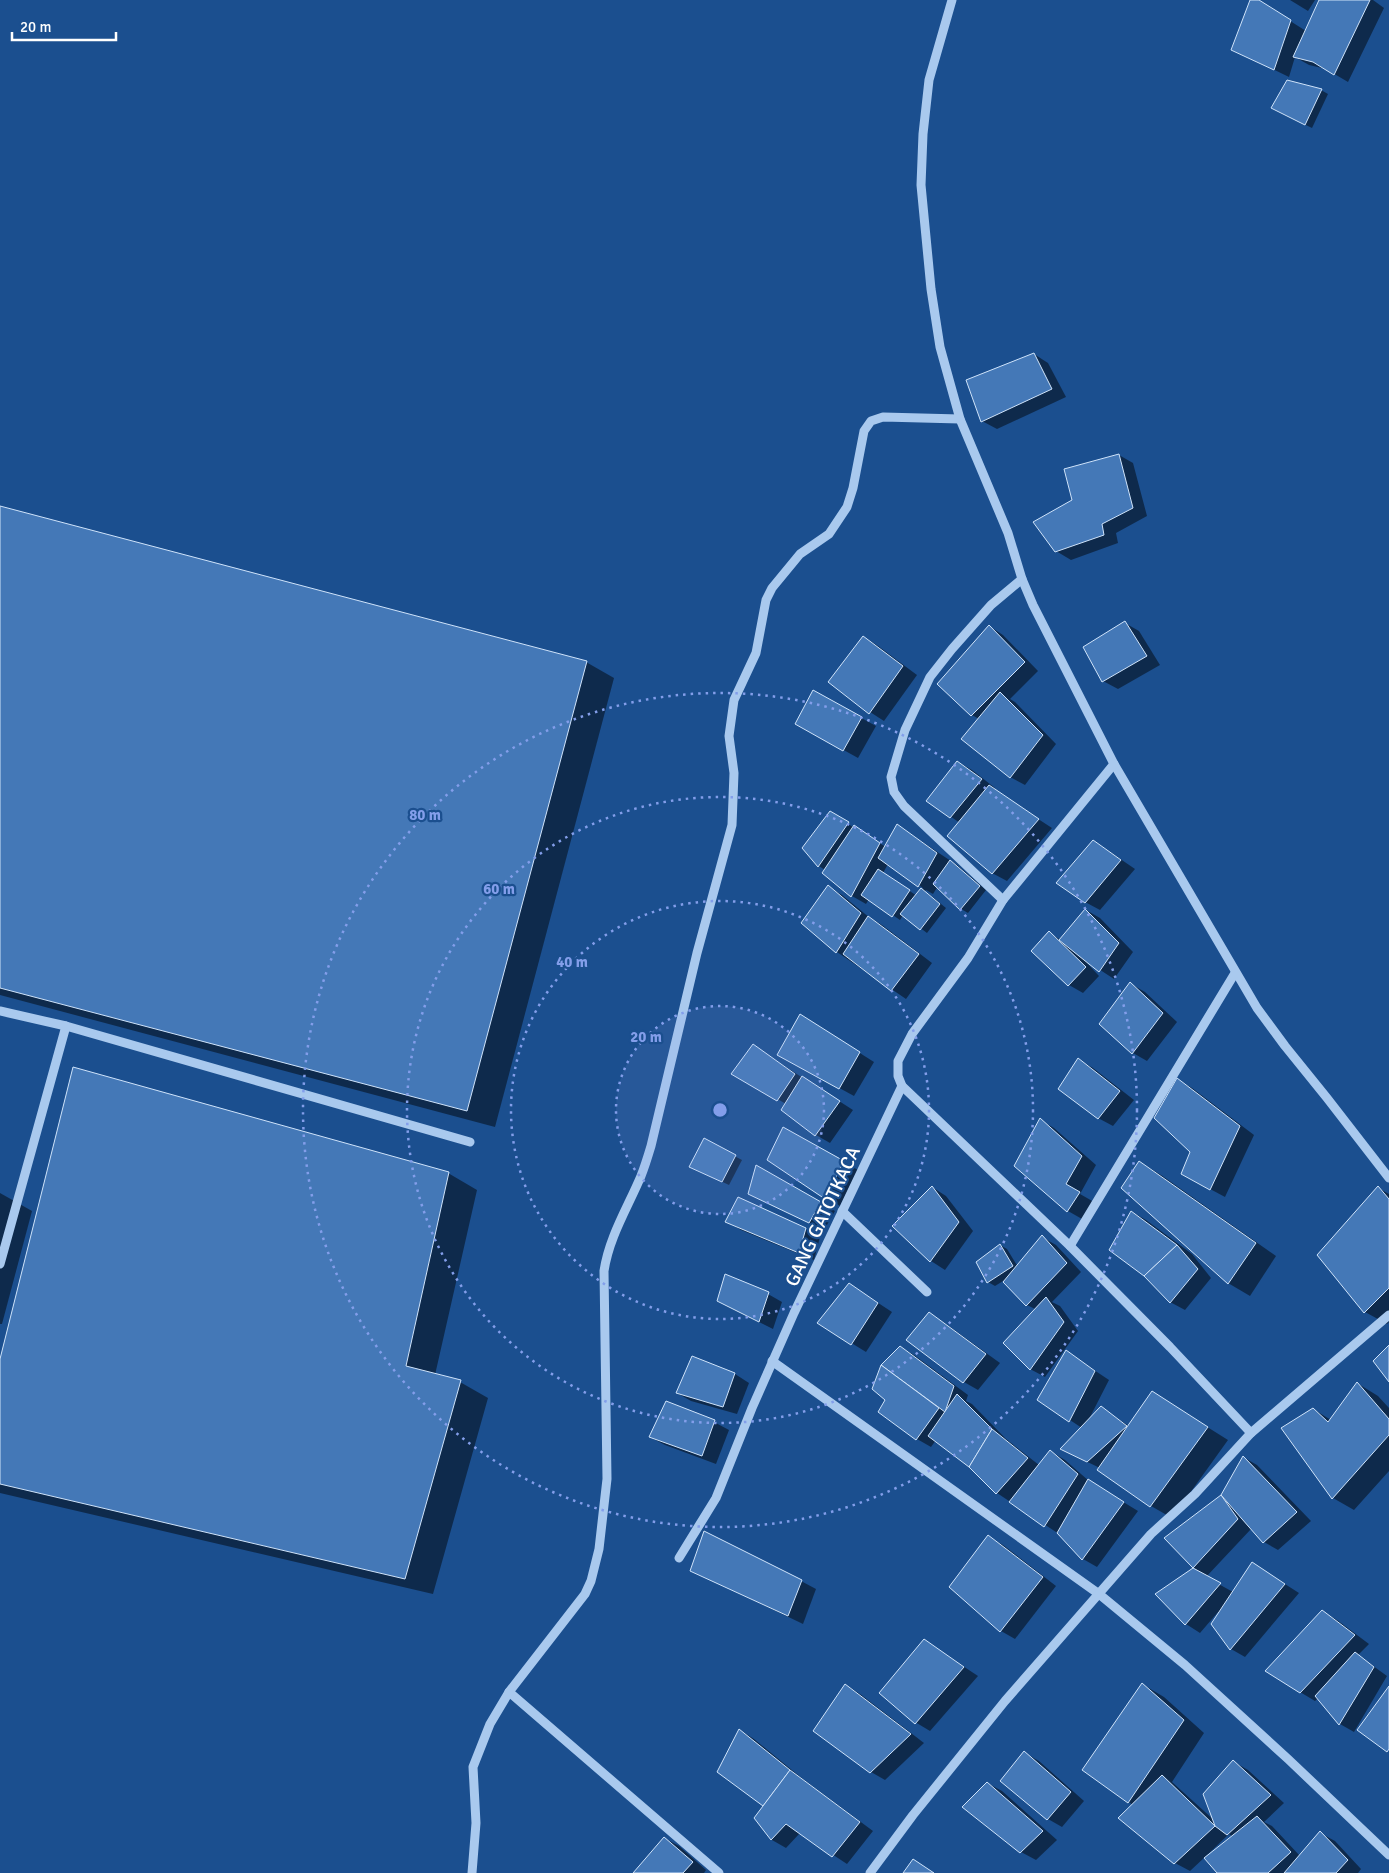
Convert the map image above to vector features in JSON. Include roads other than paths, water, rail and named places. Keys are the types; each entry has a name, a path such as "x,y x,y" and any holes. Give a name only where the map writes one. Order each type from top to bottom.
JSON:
{"street":[{"path":"952,0 929,80 923,134 921,185 931,289 940,347 960,419 1008,533 1022,579 1033,605 1114,764 1257,1008 1389,1178"},
{"path":"472,1873 476,1823 473,1767 490,1724 509,1692 575,1609 585,1594 595,1568 607,1479 604,1280 606,1258 622,1216 641,1176 651,1146 697,953 732,825 734,774 729,736 730,722 734,700 756,654 766,600 780,577 800,554 828,534 840,520 847,507 853,488 864,431 870,421 883,417 960,419"},
{"path":"1003,900 904,806 894,792 891,777 905,730 930,678 952,649 992,606 1022,579"},
{"path":"1114,764 1003,900 968,958 912,1034 898,1061 898,1076 902,1086 1070,1246 1170,1346 1251,1433"},
{"path":"1070,1246 1235,973"},
{"path":"0,1011 66,1026 470,1142"},
{"path":"0,1264 66,1026"},
{"name":"GANG GATOTKACA","path":"679,1558 716,1498 772,1361 902,1086"},
{"path":"842,1211 927,1292"},
{"path":"870,1873 913,1815 1005,1701 1151,1534 1195,1494 1251,1433 1389,1316"},
{"path":"772,1361 1099,1594 1185,1665 1389,1855"},
{"path":"509,1692 719,1873"}]}
